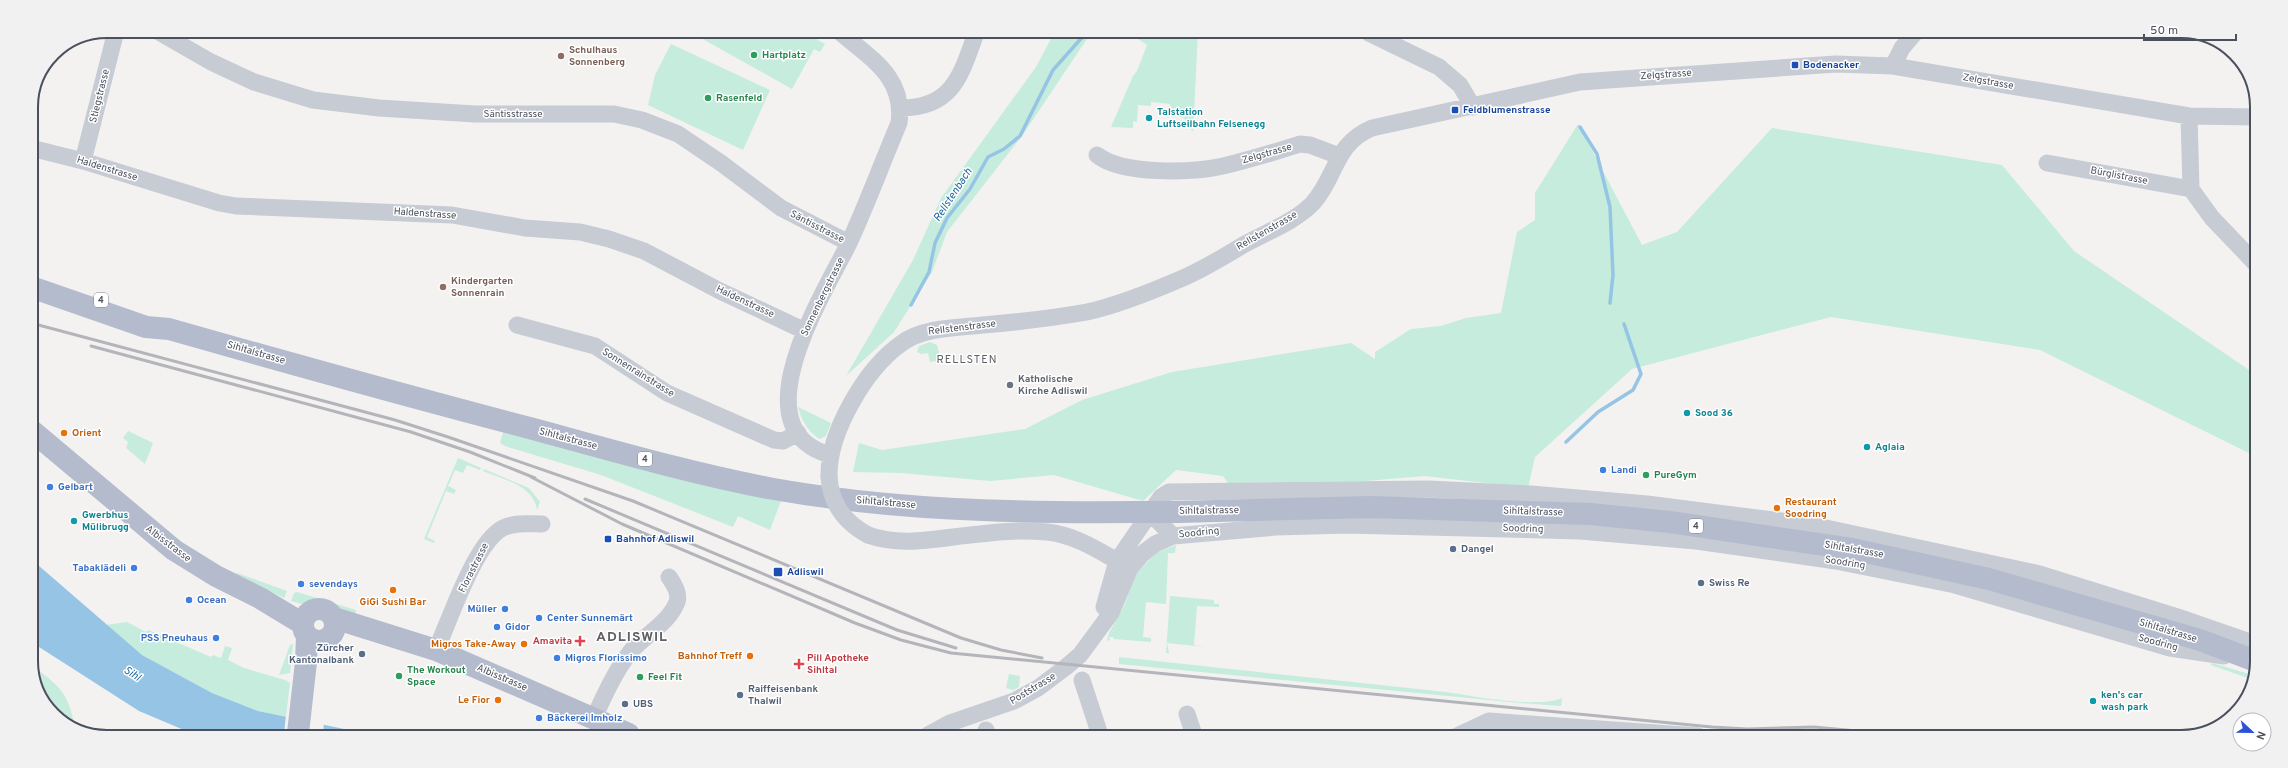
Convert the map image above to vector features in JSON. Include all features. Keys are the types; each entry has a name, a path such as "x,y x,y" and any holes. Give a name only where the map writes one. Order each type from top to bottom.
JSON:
{"main road":[{"name":"Sihltalstrasse","path":"38,279 150,316 169,329"},
{"name":"Sihltalstrasse","path":"38,280 105,313 146,326 169,329 349,380 670,466 769,488 872,502 959,509 1042,513 1178,512 1386,507 1590,514 1670,522 1852,549 1989,579 2250,653"},
{"path":"38,302 105,313"},
{"name":"Albisstrasse","path":"38,436 174,550 216,576 318,627 371,631 436,650 620,730"},
{"path":"299,730 316,668 318,627"},
{"path":"308,693 308,730"}],"street":[{"name":"Stiegstrasse","path":"83,161 114,38"},
{"name":"Säntisstrasse","path":"169,38 211,62 254,82 313,100 379,108 475,114 614,114 642,120 678,134 721,163 781,208 849,243"},
{"name":"Sonnenbergstrasse","path":"798,433 788,403 788,383 792,366 805,331 849,243 899,123 901,108 893,81 882,68 847,38"},
{"path":"901,108 922,107 935,102 947,93 961,75 974,38"},
{"path":"1379,38 1439,67 1460,85 1472,107"},
{"path":"1893,66 1902,48 1911,38"},
{"name":"Zelgstrasse","path":"1097,155 1110,163 1152,170 1222,166 1300,144 1316,146 1339,156 1355,136 1372,128 1472,107 1560,86 1608,80 1795,65 1836,64 1893,66 2189,116 2250,117"},
{"path":"2189,116 2191,190 2212,218 2250,258"},
{"name":"Haldenstrasse","path":"38,150 56,156 83,161 212,201 236,206 452,215 525,228 580,232 610,239 644,251 720,291 805,331"},
{"name":"Rellstenstrasse","path":"1123,564 1075,539 1047,532 980,534 910,542 888,541 868,535 855,528 840,512 833,499 829,477 830,455 850,406 862,385 884,356 912,337 931,331 1047,318 1090,311 1184,278 1293,218 1312,204 1321,193 1339,156"},
{"name":"Bürglistrasse","path":"2047,162 2191,190"},
{"name":"Sonnenrainstrasse","path":"517,325 595,346 667,393 774,440 783,441 798,433"},
{"path":"798,433 809,444 830,455"},
{"path":"1156,504 1161,497 1176,490 1428,489 1532,494 1639,504 1812,525 2040,574 2192,621 2250,652"},
{"name":"Soodring","path":"1156,504 1155,514 1158,521 1173,536 1268,527 1349,525 1580,531 1696,541 1858,565 1955,585 2170,648 2250,654"},
{"name":"Poststrasse","path":"937,730 950,723 1014,701 1038,688 1080,655 1100,629 1123,564 1156,504"},
{"name":"Florastrasse","path":"436,650 474,563 490,538 510,526 542,524"},
{"name":"Poststrasse","path":"1123,564 1173,536"},
{"path":"594,718 606,692 631,652 669,615 676,603 676,591 669,577"},
{"path":"1082,680 1098,730"},
{"path":"1187,714 1192,730"},
{"path":"1470,730 1489,721 1600,730"}],"green space":[{"path":"701,38 814,38 825,44 820,52 814,49 792,89"},
{"path":"1051,38 1088,38 1022,136 947,232 932,272 894,332 846,376 913,260 941,198 1036,67"},
{"path":"1136,38 1198,38 1193,132 1184,118 1170,114 1170,104 1151,102 1151,106 1138,105 1137,122 1133,121 1133,128 1111,127 1133,76 1137,71 1147,45"},
{"name":"Rasenfeld","path":"671,44 770,90 743,150 648,105 655,75"},
{"path":"1578,124 1642,245 1677,232 1772,128 2002,165 2074,251 2250,371 2250,454 2040,350 1831,317 1632,369 1535,457 1528,488 1425,476 1366,481 1228,483 1223,476 1176,470 1143,501 1054,475 990,481 901,473 853,472 859,443 882,450 1025,429 1082,400 1172,372 1351,343 1375,359 1375,352 1411,329 1441,326 1466,318 1501,313 1517,232 1535,220 1535,193"},
{"path":"930,342 937,345 941,360 930,362 928,353 921,354 917,352 919,346"},
{"path":"798,407 831,423 826,436 819,439 808,429 801,417"},
{"path":"128,431 153,443 145,464 126,448 128,442 123,438"},
{"path":"503,432 674,478 781,501 770,530 738,516 733,527 601,475 505,446 500,443"},
{"path":"458,458 481,468 480,470 467,465 463,473 455,470 448,486 456,490 454,494 446,491 427,537 435,541 434,543 424,539"},
{"path":"484,469 529,488 540,502 537,510 530,495 524,489 516,484 483,471"},
{"path":"1176,545 1175,553 1168,553 1166,604 1146,602 1143,637 1151,638 1151,642 1114,639 1113,637 1109,637 1110,640 1107,641 1109,633 1124,606 1136,573 1156,553"},
{"path":"237,573 287,591 284,598 236,574"},
{"path":"297,592 356,610 355,618 325,602 318,601 305,605 291,601 294,593"},
{"path":"1170,596 1214,600 1214,604 1219,604 1219,607 1197,606 1194,645 1205,647 1167,643 1169,653 1166,653"},
{"path":"127,622 146,632 148,630 211,657 213,655 221,658 225,646 232,648 228,660 244,668 285,680 290,683 286,717 258,711 212,693 142,655 106,625"},
{"path":"293,644 290,673 279,675 290,645"},
{"path":"1119,657 1446,692 1505,701 1538,702 1562,698 1561,706 1520,703 1119,664"},
{"path":"2212,663 2249,674 2248,678 2211,665"},
{"path":"39,670 61,690 69,705 73,720 62,713 52,703 43,687"},
{"path":"1009,674 1020,676 1019,687 1013,690 1006,688"}],"water":[{"name":"Sihl","path":"38,565 142,655 212,693 258,711 349,730 184,730 139,711 39,647"}],"pier":[{"path":"286,715 324,723 323,730 284,730"}],"waterway":[{"name":"Rellstenbach","path":"911,305 929,272 935,243 947,218 970,189 988,157 1004,149 1020,136 1053,70 1082,38"},
{"path":"1580,127 1597,154 1610,207 1613,275 1610,303"},
{"path":"1566,442 1598,412 1633,390 1641,374 1624,324"}],"railway":[{"path":"38,325 395,420 448,437 633,501 961,638 1001,650 1042,658"},
{"path":"91,346 411,432 470,452 535,478"},
{"path":"531,477 622,524 855,623 901,640 951,653 1712,727 1747,729 1814,727 1846,730"},
{"path":"585,499 897,630 956,648"}],"place":[{"name":"Hartplatz","path":"754,55"},
{"name":"Schulhaus Sonnenberg","path":"561,56"},
{"name":"Bodenacker","path":"1795,65"},
{"name":"Rasenfeld","path":"708,98"},
{"name":"Feldblumenstrasse","path":"1455,110"},
{"name":"Talstation Luftseilbahn Felsenegg","path":"1149,118"},
{"name":"Kindergarten Sonnenrain","path":"443,287"},
{"name":"Katholische Kirche Adliswil","path":"1010,385"},
{"name":"Sood 36","path":"1687,413"},
{"name":"Orient","path":"64,433"},
{"name":"Aglaia","path":"1867,447"},
{"name":"Landi","path":"1603,470"},
{"name":"PureGym","path":"1646,475"},
{"name":"Gelbart","path":"50,487"},
{"name":"Restaurant Soodring","path":"1777,508"},
{"name":"Gwerbhus Mülibrugg","path":"74,521"},
{"name":"Bahnhof Adliswil","path":"608,539"},
{"name":"Dangel","path":"1453,549"},
{"name":"Tabaklädeli","path":"134,568"},
{"name":"Adliswil","path":"778,572"},
{"name":"Swiss Re","path":"1701,583"},
{"name":"sevendays","path":"301,584"},
{"name":"GiGi Sushi Bar","path":"393,590"},
{"name":"Ocean","path":"189,600"},
{"name":"Müller","path":"505,609"},
{"name":"Center Sunnemärt","path":"539,618"},
{"name":"Gidor","path":"497,627"},
{"name":"PSS Pneuhaus","path":"216,638"},
{"name":"Amavita","path":"580,641"},
{"name":"Migros Take-Away","path":"524,644"},
{"name":"Zürcher Kantonalbank","path":"362,654"},
{"name":"Bahnhof Treff","path":"750,656"},
{"name":"Migros Florissimo","path":"557,658"},
{"name":"Pill Apotheke Sihltal","path":"799,664"},
{"name":"The Workout Space","path":"399,676"},
{"name":"Feel Fit","path":"640,677"},
{"name":"Raiffeisenbank Thalwil","path":"740,695"},
{"name":"Le Fior","path":"498,700"},
{"name":"ken's car wash park","path":"2093,701"},
{"name":"UBS","path":"625,704"},
{"name":"Bäckerei Imholz","path":"539,718"}],"district":[{"name":"RELLSTEN","path":"967,360"},
{"name":"ADLISWIL","path":"632,637"}]}
